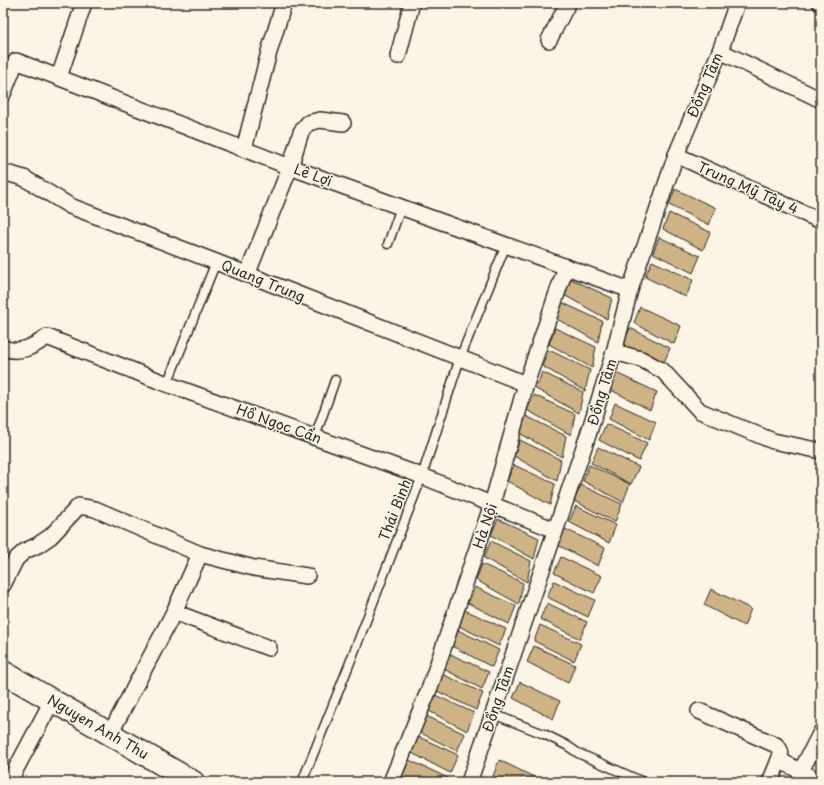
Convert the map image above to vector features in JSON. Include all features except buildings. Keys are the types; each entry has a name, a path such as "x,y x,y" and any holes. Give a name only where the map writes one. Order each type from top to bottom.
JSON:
{"main road":[{"name":"Nguyen Anh Thu","path":"3,672 193,782"}],"street":[{"path":"59,77 84,3"},
{"path":"244,149 269,52 284,3"},
{"path":"398,56 412,3"},
{"path":"549,40 568,3"},
{"name":"Đồng Tâm","path":"469,782 588,434 614,352 630,290 676,155 720,51 737,3"},
{"path":"720,51 821,100"},
{"name":"Lê Lợi","path":"3,94 16,61 290,167 630,290"},
{"path":"247,275 290,167 301,132 308,123 320,120 343,123"},
{"name":"Trung Mỹ Tây 4","path":"676,155 821,221"},
{"name":"Quang Trung","path":"3,172 24,178 70,206 526,384"},
{"name":"Hà Nội","path":"391,782 430,687 492,504 526,384 566,267"},
{"name":"Hồ Ngọc Cẩn","path":"3,348 10,351 31,348 46,337 167,384 422,476 555,530"},
{"path":"614,352 641,359 663,371 700,411 773,441 821,451"},
{"path":"3,585 16,559 25,551 38,545 50,536 79,506 95,509 200,554 254,568 307,576"},
{"path":"110,734 174,612 200,554"},
{"path":"174,612 269,648"},
{"path":"9,782 52,701"},
{"path":"699,711 776,745 780,749 781,754 770,782"},
{"path":"801,771 821,732"},
{"path":"779,760 821,782"}],"lane":[{"path":"388,244 401,207"},
{"name":"Thái Bình","path":"302,782 349,666 422,476 460,358 506,245"},
{"path":"167,384 216,262"},
{"path":"315,437 335,380"},
{"path":"493,714 544,734 578,753 643,782"}]}
